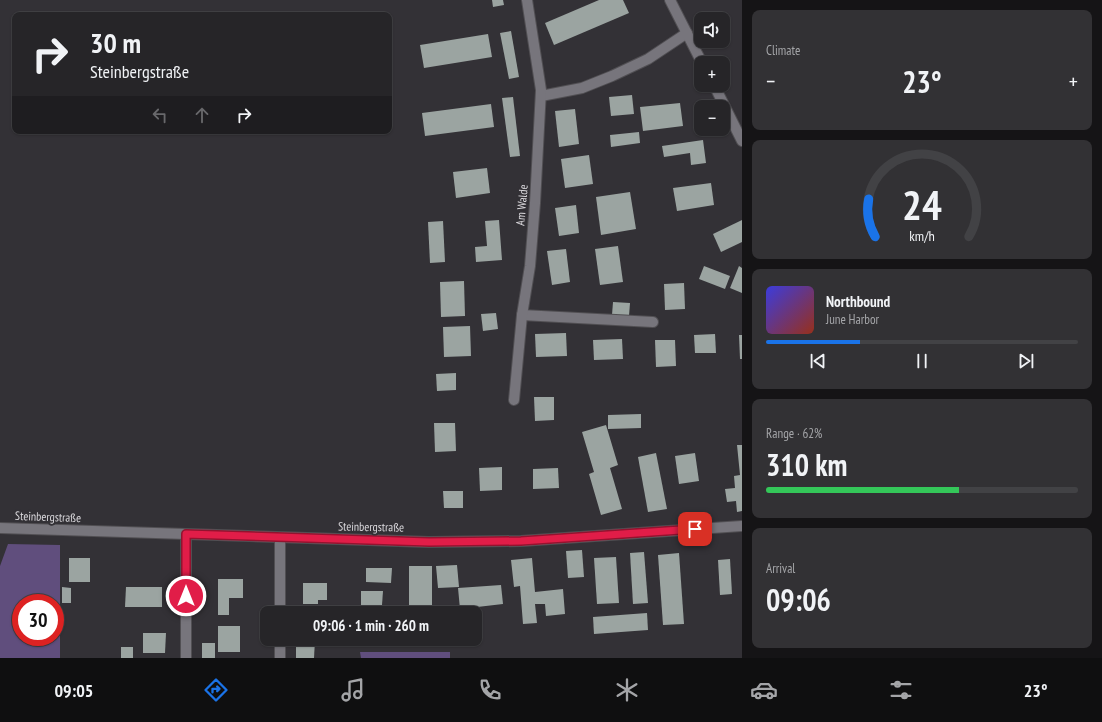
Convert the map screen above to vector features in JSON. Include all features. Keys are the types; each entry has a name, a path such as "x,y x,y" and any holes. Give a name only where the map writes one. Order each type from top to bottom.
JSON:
{"street":[{"name":"Am Walde","path":"514,400 522,315 530,266 541,96 527,0"},
{"path":"670,0 698,56"},
{"path":"541,96 582,88 612,76 648,59 687,33"},
{"path":"718,92 742,141"},
{"path":"522,315 653,322"},
{"name":"Steinbergstraße","path":"0,528 429,542 521,541 742,526"},
{"path":"186,534 186,658"},
{"path":"280,538 280,606"},
{"path":"280,646 280,658"}],"shaded area":[{"path":"8,544 60,545 60,594 12,594 12,646 60,646 60,658 0,658 0,566"},
{"path":"360,652 450,652 450,658 361,658"}],"building":[{"path":"492,0 503,0 504,5 493,7"},
{"path":"599,0 623,0 629,13 554,45 545,23"},
{"path":"511,31 519,77 509,79 500,33"},
{"path":"488,34 492,57 424,68 420,45"},
{"path":"632,95 634,114 611,116 609,97"},
{"path":"513,97 520,156 510,157 502,98"},
{"path":"680,103 683,126 643,131 640,107"},
{"path":"491,104 494,127 425,136 422,113"},
{"path":"575,109 579,144 559,147 555,111"},
{"path":"639,132 640,143 611,147 610,135"},
{"path":"703,140 706,163 691,165 690,153 664,157 662,146"},
{"path":"589,155 593,184 565,188 561,159"},
{"path":"487,168 490,193 456,198 453,172"},
{"path":"711,183 714,205 677,211 673,188"},
{"path":"630,192 636,229 601,235 596,197"},
{"path":"576,205 579,233 559,236 555,208"},
{"path":"499,220 502,260 476,262 475,247 487,246 485,221"},
{"path":"742,220 742,242 721,252 713,234"},
{"path":"443,221 445,262 430,263 428,222"},
{"path":"618,246 623,282 600,285 595,249"},
{"path":"566,249 570,282 552,285 547,251"},
{"path":"704,266 730,276 725,289 699,279"},
{"path":"739,266 742,268 742,293 730,288"},
{"path":"464,281 465,316 441,317 440,282"},
{"path":"684,283 685,309 665,310 664,284"},
{"path":"613,302 630,303 629,316 612,315"},
{"path":"496,313 498,329 483,331 481,314"},
{"path":"470,326 471,356 444,357 443,327"},
{"path":"566,333 567,356 536,357 535,334"},
{"path":"715,334 716,353 695,353 694,335"},
{"path":"739,335 742,335 742,359 740,359"},
{"path":"622,339 623,359 594,360 593,340"},
{"path":"655,340 675,340 676,366 656,367"},
{"path":"456,373 456,390 437,391 436,374"},
{"path":"534,397 554,397 554,420 535,421"},
{"path":"641,414 641,428 608,429 608,415"},
{"path":"434,423 455,423 456,451 435,452"},
{"path":"606,425 618,465 610,468 622,509 601,515 589,474 594,472 582,432"},
{"path":"737,445 742,445 742,511 737,512 736,501 727,502 725,489 735,488 734,476 740,475"},
{"path":"656,453 667,509 648,512 638,457"},
{"path":"695,453 699,481 679,484 675,456"},
{"path":"502,467 502,490 480,491 479,468"},
{"path":"558,468 559,488 533,489 533,469"},
{"path":"443,491 463,491 463,508 444,508"},
{"path":"582,550 584,577 568,578 566,551"},
{"path":"644,552 648,603 633,604 630,553"},
{"path":"679,553 684,624 663,625 658,555"},
{"path":"616,557 619,603 597,604 594,558"},
{"path":"69,558 90,558 90,582 69,582"},
{"path":"532,558 535,592 563,589 565,614 546,616 545,604 535,604 537,623 523,624 520,586 514,587 511,560"},
{"path":"730,559 732,594 720,595 718,560"},
{"path":"457,565 459,587 438,588 436,566"},
{"path":"409,566 432,566 432,606 409,606"},
{"path":"366,568 392,568 391,583 366,582"},
{"path":"218,579 243,579 243,598 229,598 229,615 218,615"},
{"path":"303,583 327,583 327,600 318,600 318,604 303,604"},
{"path":"501,585 503,604 482,606 460,606 458,588"},
{"path":"62,587 71,588 71,603 64,603 64,594 62,594"},
{"path":"126,587 162,587 162,607 125,607"},
{"path":"361,591 383,591 382,605 361,605"},
{"path":"647,613 648,630 594,634 593,617"},
{"path":"218,626 240,626 240,652 218,652"},
{"path":"143,633 166,633 165,653 143,653"},
{"path":"202,643 215,643 215,658 202,658"},
{"path":"296,646 315,646 314,658 296,658"},
{"path":"121,647 133,647 133,658 121,658"}],"route":[{"path":"186,596 186,534 429,542 521,541 695,529"}]}
